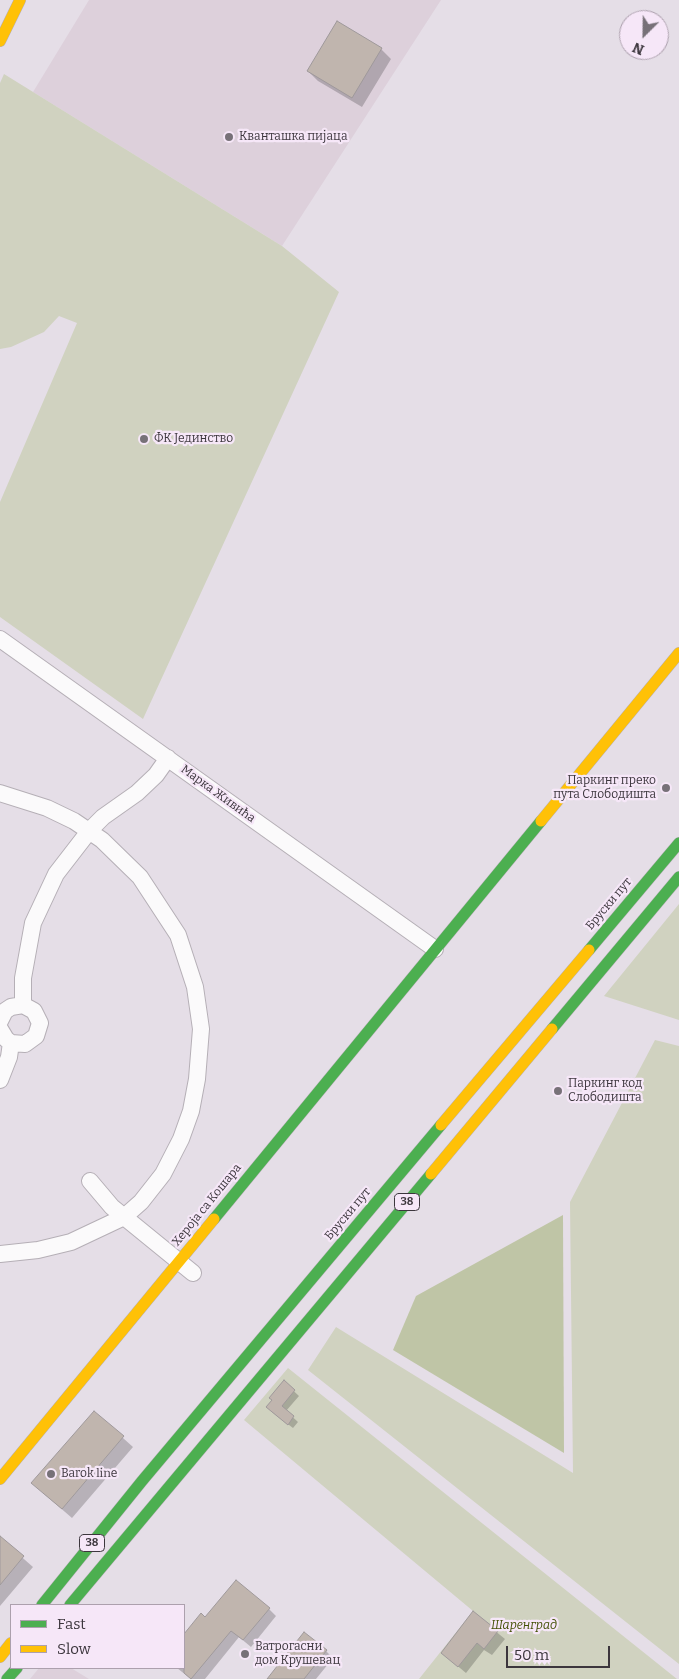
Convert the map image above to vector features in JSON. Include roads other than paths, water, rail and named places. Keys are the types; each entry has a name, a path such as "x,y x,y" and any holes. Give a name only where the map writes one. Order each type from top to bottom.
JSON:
{"main road":[{"path":"0,41 20,0"},
{"name":"Хероја са Кошара","path":"0,1479 679,653"},
{"name":"Бруски пут","path":"43,1604 142,1481 679,843"},
{"name":"38","path":"71,1604 679,877"},
{"path":"0,1657 10,1644"},
{"path":"7,1679 16,1669"}],"street":[{"name":"Марка Живића","path":"0,639 435,949"},
{"path":"23,1005 23,978 33,922 56,874 90,830 103,817 137,793 156,775 168,758"},
{"path":"0,794 47,808 90,830 140,877 178,935 195,986 201,1029 197,1079 191,1111 181,1139 163,1174 142,1202 124,1217 70,1242 38,1250 0,1254"},
{"path":"0,1021 5,1011 10,1007 23,1005 29,1007 38,1016 39,1030 36,1036 25,1044 11,1043 6,1040 0,1029"},
{"path":"0,1080 9,1057 11,1043"},
{"path":"90,1181 102,1199 193,1273"}],"place":[{"name":"Кванташка пијаца","path":"229,137"},
{"name":"ФК Јединство","path":"144,439"},
{"name":"Паркинг преко пута Слободишта","path":"666,788"},
{"name":"Паркинг код Слободишта","path":"558,1091"},
{"name":"Barok line","path":"51,1474"},
{"name":"Ватрогасни дом Крушевац","path":"245,1654"}],"park label":[{"name":"Шаренград","path":"524,1626"}]}
